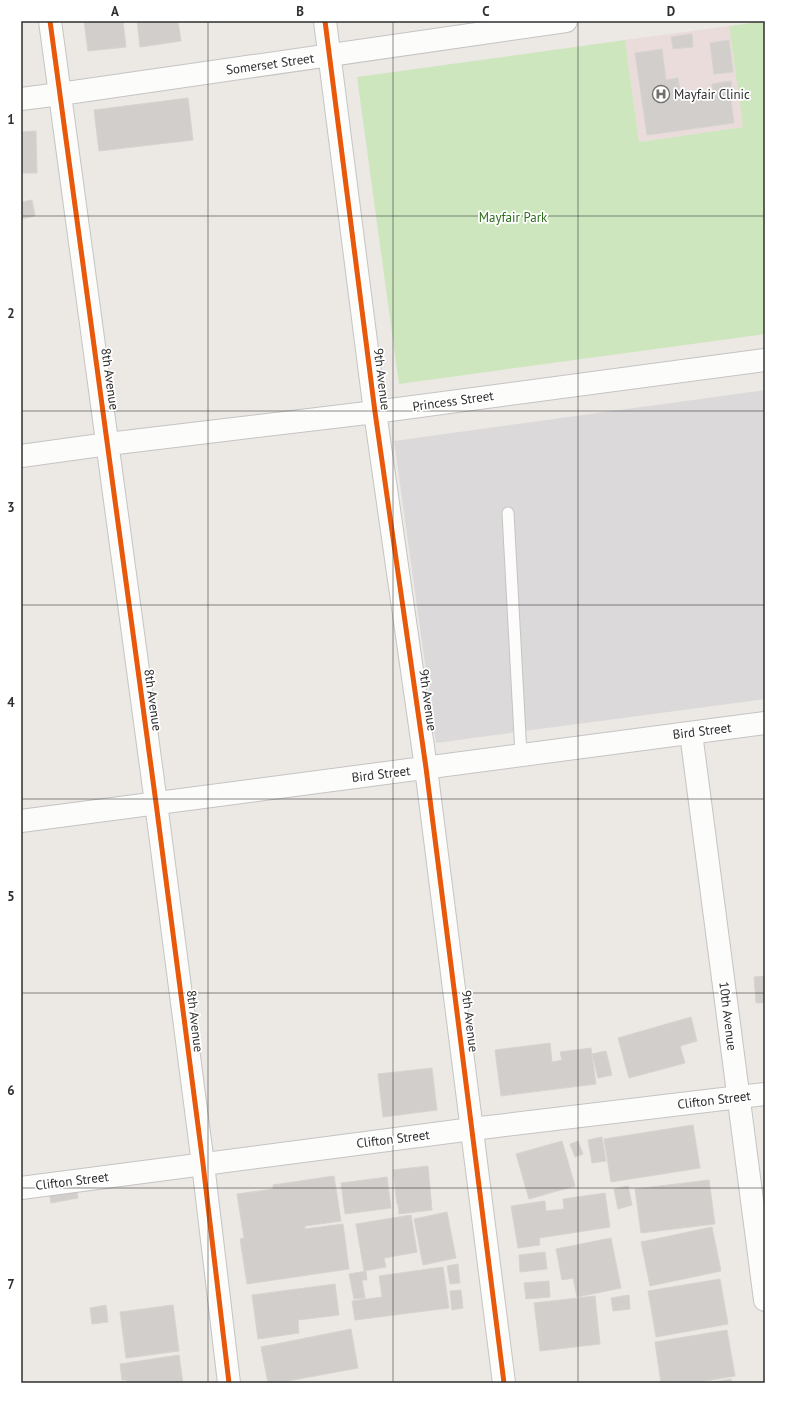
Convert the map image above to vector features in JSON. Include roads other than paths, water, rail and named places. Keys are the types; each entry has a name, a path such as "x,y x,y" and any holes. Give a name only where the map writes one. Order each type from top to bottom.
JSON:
{"street":[{"name":"8th Avenue","path":"50,21 156,803 203,1164 229,1383"},
{"name":"9th Avenue","path":"325,21 375,412 426,768 504,1383"},
{"name":"Somerset Street","path":"21,99 566,21"},
{"name":"Princess Street","path":"21,456 375,412 765,360"},
{"name":"Bird Street","path":"21,821 765,723"},
{"name":"10th Avenue","path":"691,733 765,1300"},
{"name":"Clifton Street","path":"21,1188 472,1129 765,1094"}],"lane":[{"path":"508,513 521,755"}],"place":[{"name":"Mayfair Clinic","path":"661,94"}],"park label":[{"name":"Mayfair Park","path":"513,217"}]}
